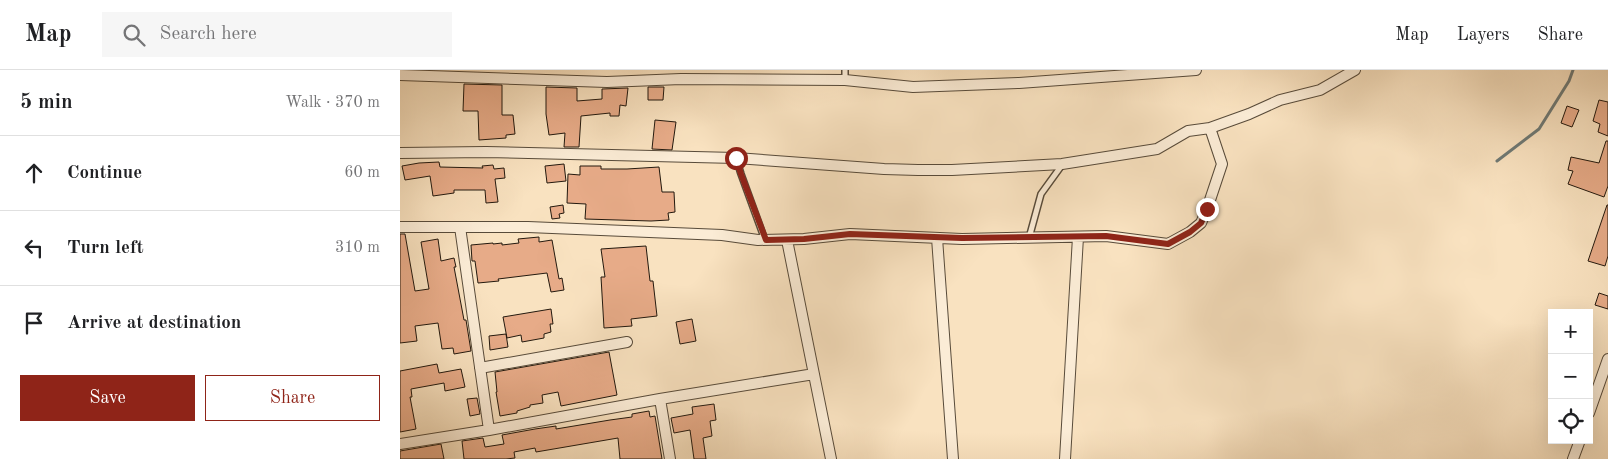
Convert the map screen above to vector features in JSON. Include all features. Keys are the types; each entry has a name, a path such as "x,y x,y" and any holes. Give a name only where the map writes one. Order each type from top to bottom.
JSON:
{"street":[{"path":"400,75 607,82 845,75 913,87 1019,83 1196,70"},
{"path":"400,153 486,152 736,158 918,170 1062,164 1157,149 1188,131 1210,128 1280,100 1320,90 1355,70"},
{"path":"400,227 528,227 722,235 766,240 850,234 937,238 1106,236 1168,244 1190,232 1201,223 1222,164 1210,128"},
{"path":"460,227 489,430"},
{"path":"1065,459 1078,237"},
{"path":"937,238 953,459"},
{"path":"787,240 831,459"},
{"path":"480,368 627,342"},
{"path":"1593,402 1608,359"},
{"path":"400,444 489,430 660,398 814,374"},
{"path":"660,398 670,459"},
{"path":"1573,459 1579,444"}],"lane":[{"path":"736,158 766,240"},
{"path":"1029,238 1041,194 1062,164"}],"building":[{"path":"464,84 502,85 502,115 513,115 515,134 506,135 506,138 479,140 478,111 463,111"},
{"path":"546,87 577,88 577,101 602,99 602,89 628,88 626,106 620,105 619,116 610,116 610,113 581,116 579,147 564,147 565,133 549,135 546,114"},
{"path":"648,87 664,87 663,100 648,100"},
{"path":"1599,100 1608,102 1608,136 1598,132 1600,124 1593,121"},
{"path":"1567,106 1579,110 1572,127 1561,123"},
{"path":"655,120 676,122 672,150 652,149"},
{"path":"1606,141 1608,141 1608,186 1604,197 1568,184 1573,171 1568,170 1571,157 1599,163"},
{"path":"439,162 440,167 483,168 482,166 493,165 494,169 504,168 505,178 495,179 498,202 486,203 485,190 454,190 454,193 433,196 430,176 405,180 402,166"},
{"path":"564,164 566,181 547,183 545,166"},
{"path":"580,166 601,166 601,169 659,167 662,192 674,192 675,212 668,213 669,220 585,219 586,204 567,203 568,174 580,175"},
{"path":"563,205 564,213 559,214 560,218 552,219 550,207"},
{"path":"1607,205 1608,256 1605,266 1588,261"},
{"path":"400,234 405,234 415,291 429,289 421,242 438,239 441,261 454,258 456,267 454,267 471,351 454,354 453,348 442,349 438,323 415,326 417,341 400,343"},
{"path":"539,237 539,242 552,240 559,279 562,278 564,290 551,292 547,273 478,283 475,261 472,261 471,245 519,243 518,239"},
{"path":"646,246 657,316 631,319 632,326 604,328 601,277 605,277 601,249"},
{"path":"1599,293 1608,296 1608,309 1595,305"},
{"path":"551,309 553,324 550,324 551,332 544,334 544,338 522,342 521,335 507,338 503,317"},
{"path":"692,319 696,341 680,344 676,322"},
{"path":"506,334 508,347 490,350 489,336"},
{"path":"609,352 617,395 561,406 558,392 542,395 543,403 530,405 530,407 517,411 517,413 500,416 495,372"},
{"path":"437,364 439,373 461,369 465,387 445,391 444,383 411,389 412,397 410,397 416,429 400,432 400,371"},
{"path":"477,398 480,414 470,416 467,399"},
{"path":"714,404 716,420 710,421 712,436 703,438 706,459 694,459 690,430 674,433 671,418 693,414 692,407"},
{"path":"649,411 650,417 655,416 662,459 620,459 618,438 536,452 535,448 514,452 515,458 464,459 462,441 483,438 485,447 504,444 502,435 556,426 556,429 632,417 632,414"},
{"path":"441,444 444,459 400,459 400,451"}],"waterway":[{"path":"1497,161 1539,129 1569,81 1573,70"}],"route":[{"path":"736,158 766,240 804,239 850,234 962,238 1106,236 1168,244 1190,232 1201,223 1207,209"}]}
